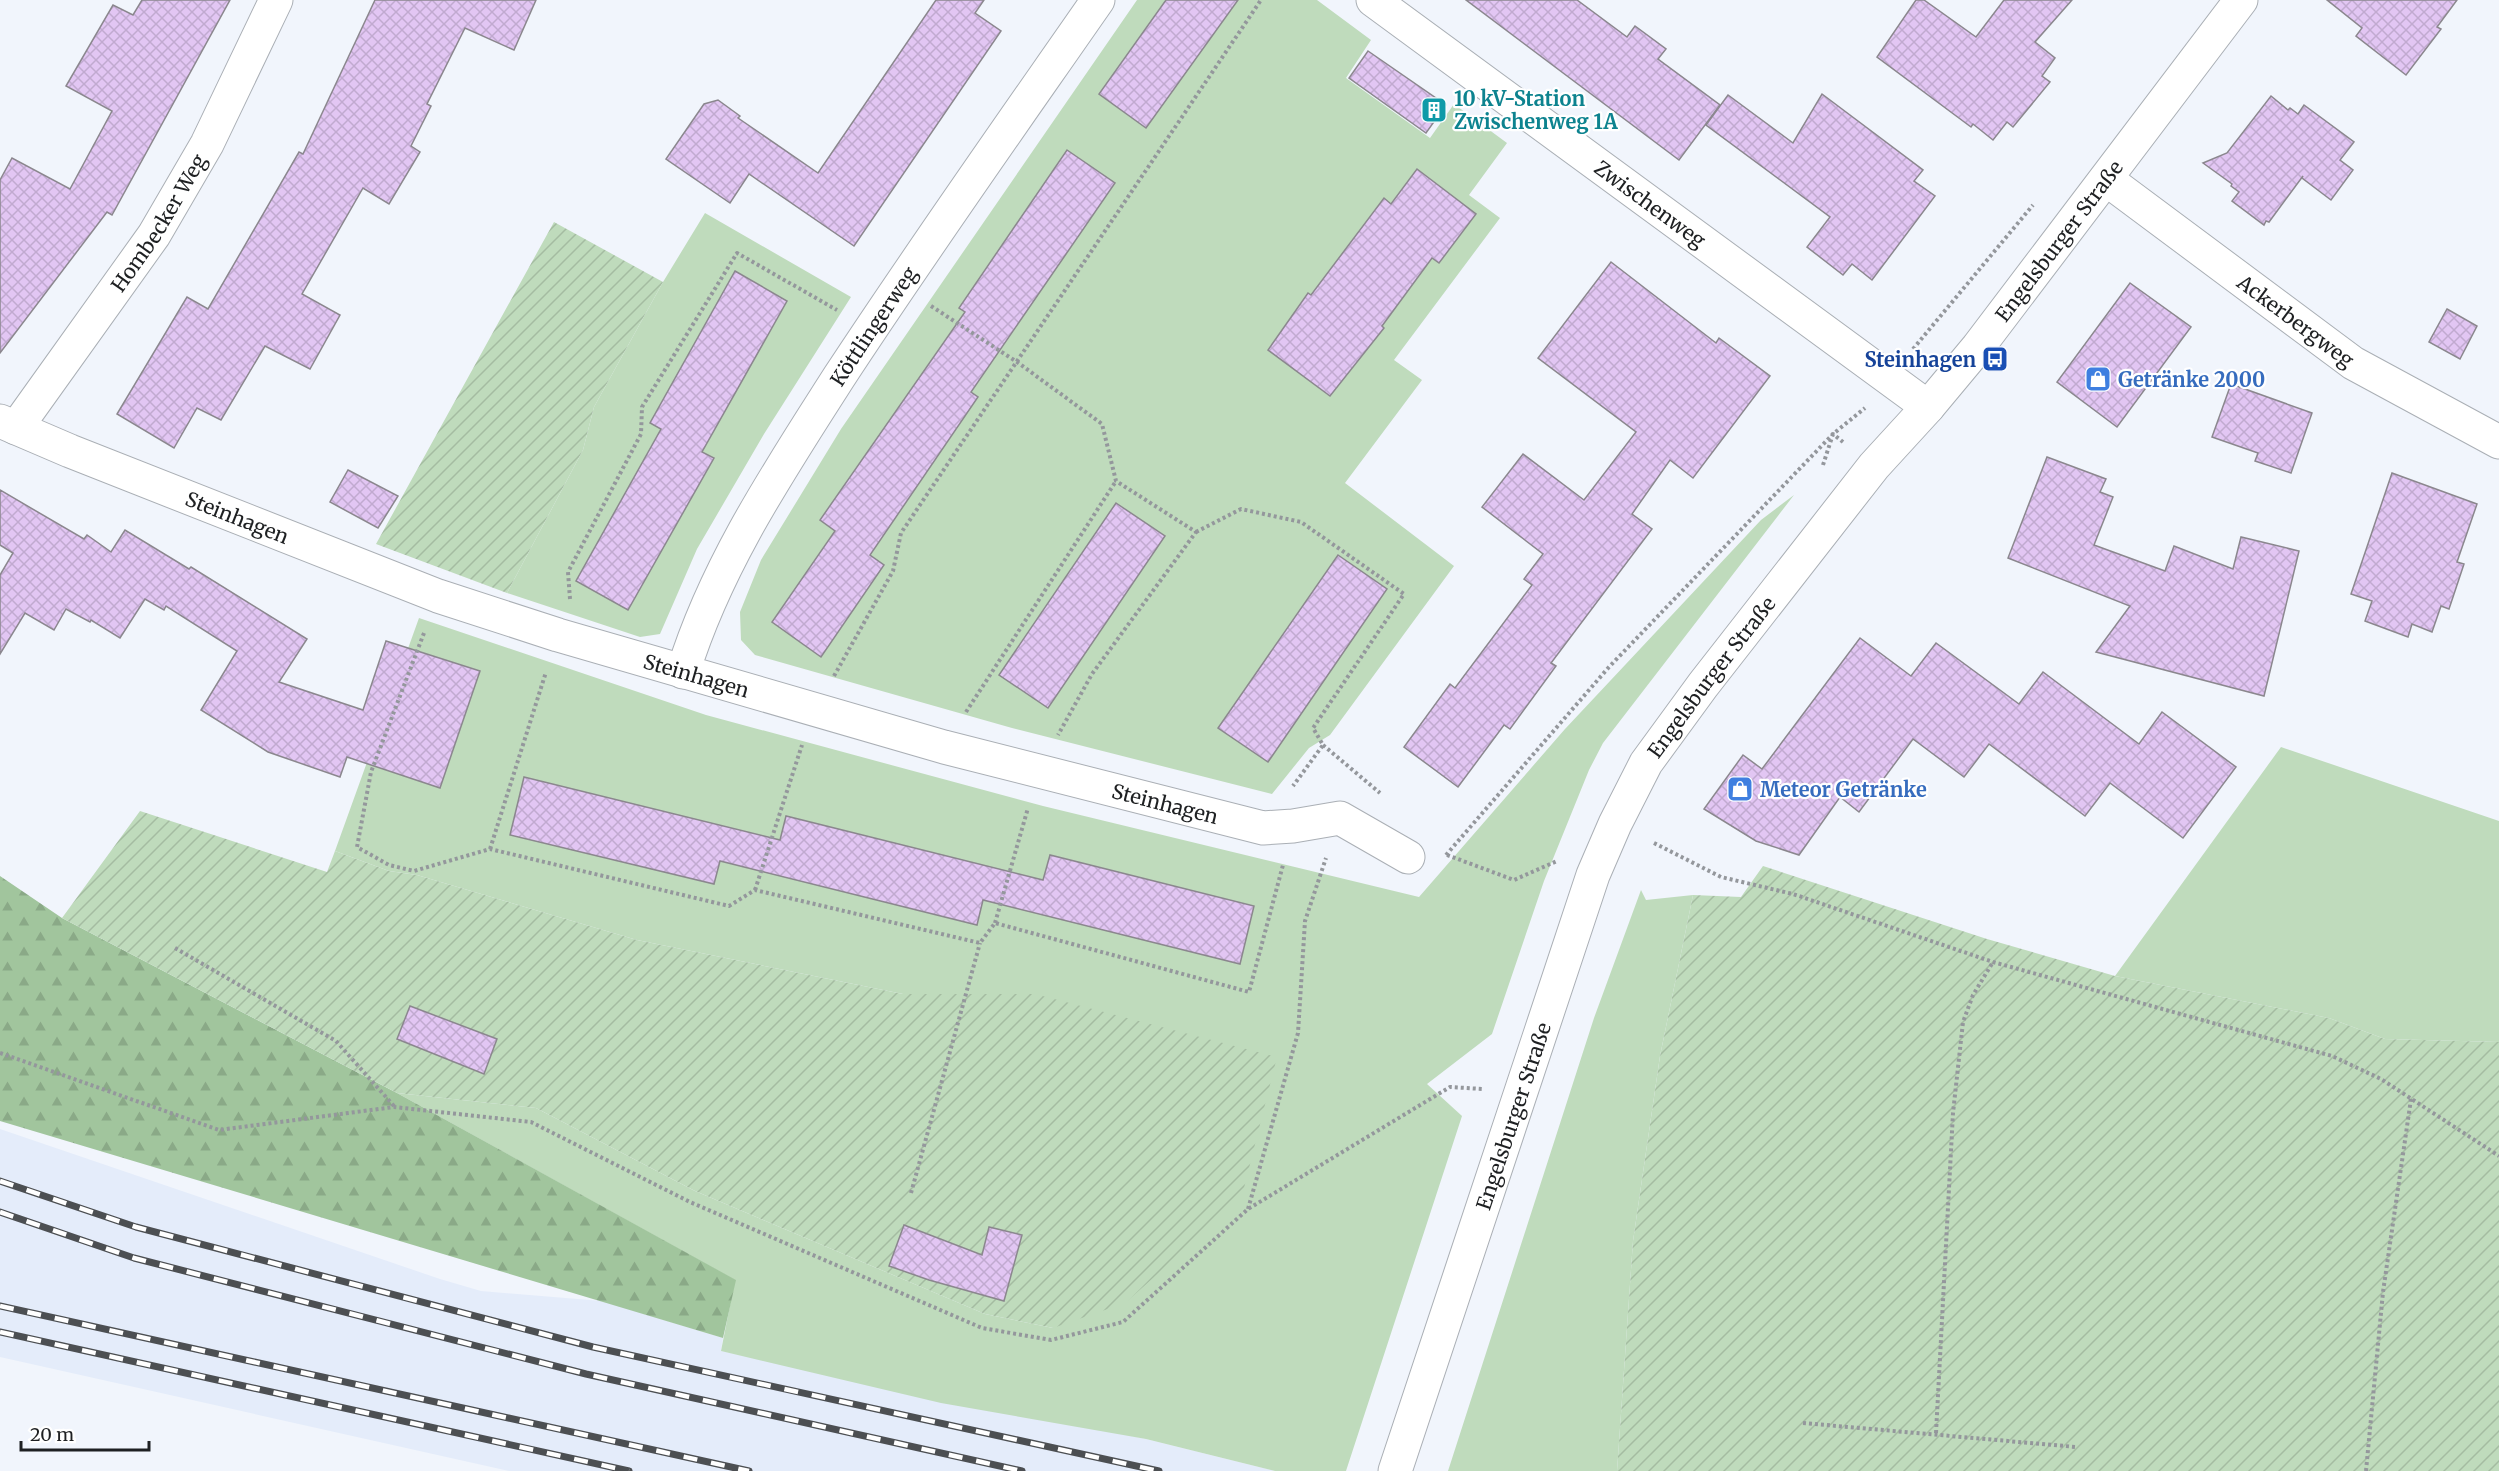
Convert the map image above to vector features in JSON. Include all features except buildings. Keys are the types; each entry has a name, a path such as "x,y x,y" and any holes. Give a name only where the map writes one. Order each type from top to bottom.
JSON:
{"street":[{"name":"Hombecker Weg","path":"8,424 154,235 207,144 276,0"},
{"name":"Köttlingerweg","path":"683,672 697,628 735,548 778,471 900,285 1098,0"},
{"name":"Zwischenweg","path":"1373,0 1928,407"},
{"name":"Engelsburger Straße","path":"1395,1471 1593,875 1615,824 1646,763 1703,685 1868,474 1978,347 2241,0"},
{"name":"Ackerbergweg","path":"2106,179 2353,363 2499,442"},
{"name":"Steinhagen","path":"8,424 70,452 438,596 558,635 814,711 1038,771 1278,827 1340,818"},
{"path":"1340,818 1423,860"}],"path":[{"path":"438,596 371,772 357,847 389,865 414,871 490,849 729,906 754,890 814,711 893,571 901,533 1261,0"},
{"path":"1446,855 1609,667 1833,434 1872,403 1932,324 2037,200"},
{"path":"490,849 570,600 568,572 641,434 642,407 737,254 871,329"},
{"path":"900,285 1017,362 1102,424 1116,481 1196,532"},
{"path":"1821,471 1833,434"},
{"path":"944,747 1116,481"},
{"path":"911,1193 980,943 995,923 1038,771 1092,674 1196,532 1241,508 1301,522 1404,594 1313,728 1323,745 1278,827 1249,992 995,923"},
{"path":"1248,1209 1298,1033 1305,921 1340,818"},
{"path":"1654,843 1721,877 1793,894 1993,962 2332,1056 2381,1079 2499,1156"},
{"path":"1423,860 1446,855 1514,880 1559,861"},
{"path":"754,890 980,943"},
{"path":"175,948 336,1041 394,1107"},
{"path":"1936,1433 1953,1113 1962,1022 1972,995 1993,962"},
{"path":"0,1053 219,1130 394,1107 531,1122 690,1202 982,1328 1051,1340 1123,1322 1248,1209 1450,1087 1522,1091"},
{"path":"2366,1471 2383,1292 2411,1099"},
{"path":"1803,1423 2076,1447"}],"shaded area":[{"path":"0,1129 481,1291 602,1301 723,1338 721,1351 1146,1439 1275,1471 509,1471 0,1357"}],"green space":[{"path":"1137,0 1317,0 1371,40 1346,78 1430,138 1454,104 1507,143 1469,195 1500,218 1394,360 1422,380 1345,483 1454,566 1330,735 1309,748 1272,794 1012,728 755,655 741,640 740,612 761,560 841,429"},
{"path":"705,213 851,297 764,434 697,549 660,634 640,637 507,593 583,450 594,407 663,282"},
{"path":"554,222 663,282 594,407 583,450 507,593 376,544"},
{"path":"1794,495 1603,743 1589,770 1544,881 1492,1034 1427,1084 1462,1116 1346,1471 1275,1471 1146,1439 941,1403 721,1351 735,1280 397,1093 536,1108 695,1191 985,1314 1053,1328 1035,994 903,994 637,940 417,875 389,871 335,851 419,618 706,715 1043,806 1419,897 1565,729 1761,520"},
{"path":"2281,747 2499,821 2499,1042 2385,1039 2329,1018 2115,976"},
{"path":"140,811 327,872 335,851 389,871 417,875 637,940 903,994 1035,994 1277,1057 1241,1200 1125,1303 1053,1328 985,1314 695,1191 536,1108 397,1093 62,918"},
{"path":"1763,866 1987,939 2115,976 2329,1018 2385,1039 2499,1042 2499,1471 1617,1471 1633,1241 1660,1056 1693,895 1741,897"},
{"path":"0,876 62,918 397,1093 736,1280 723,1338 0,1121"},
{"path":"1641,890 1646,900 1693,895 1660,1056 1633,1241 1617,1471 1448,1471 1594,1018"}],"railway":[{"path":"0,1181 136,1227 593,1347 1159,1471"},
{"path":"0,1212 134,1258 586,1374 1022,1471"},
{"path":"0,1306 749,1471"},
{"path":"0,1332 629,1471"}],"place":[{"name":"10 kV-Station Zwischenweg 1A","path":"1434,110"},
{"name":"Steinhagen","path":"1995,359"},
{"name":"Getränke 2000","path":"2098,379"},
{"name":"Meteor Getränke","path":"1740,789"}]}
